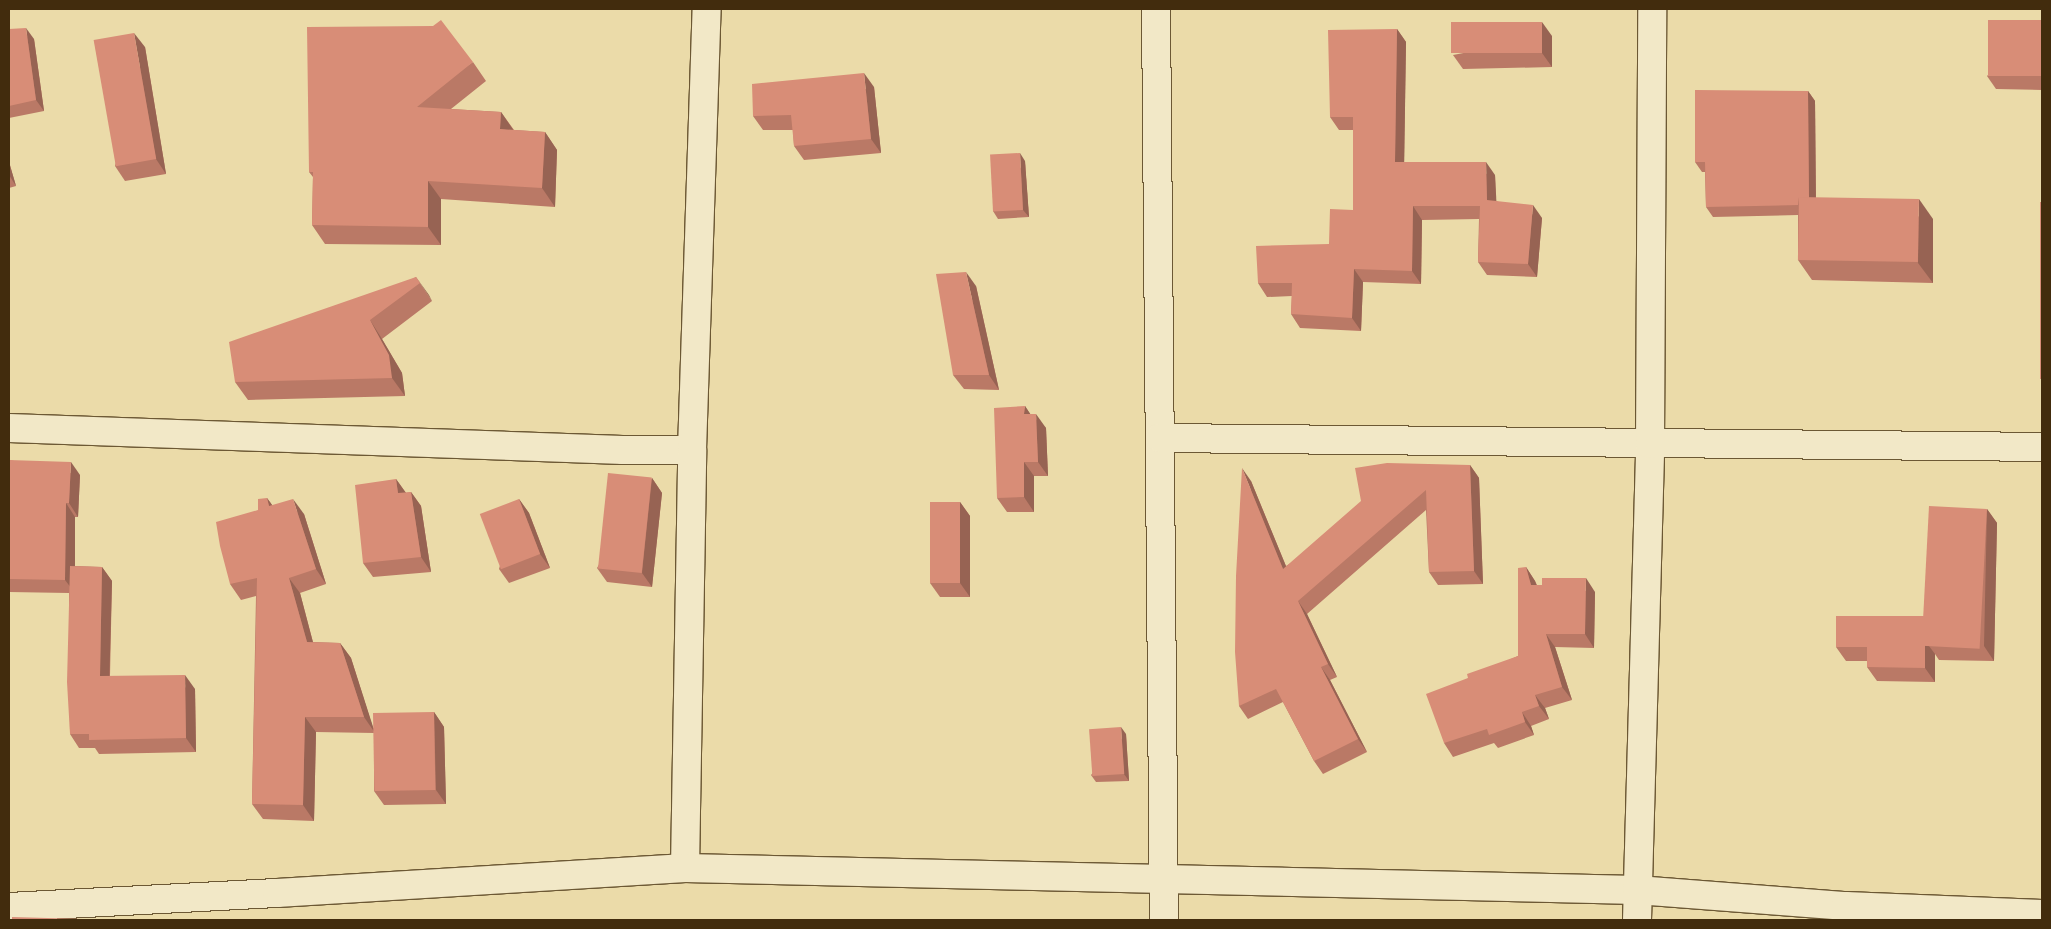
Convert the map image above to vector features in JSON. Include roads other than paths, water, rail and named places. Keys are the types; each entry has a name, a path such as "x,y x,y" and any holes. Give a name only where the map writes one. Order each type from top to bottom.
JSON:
{"street":[{"path":"685,868 692,450 707,9"},
{"path":"1156,9 1164,920"},
{"path":"1637,920 1650,444 1652,9"},
{"path":"9,428 623,450 692,450"},
{"path":"1160,438 2042,447"},
{"path":"9,907 685,868 1164,881 1637,890 1846,906 2042,914"}]}
